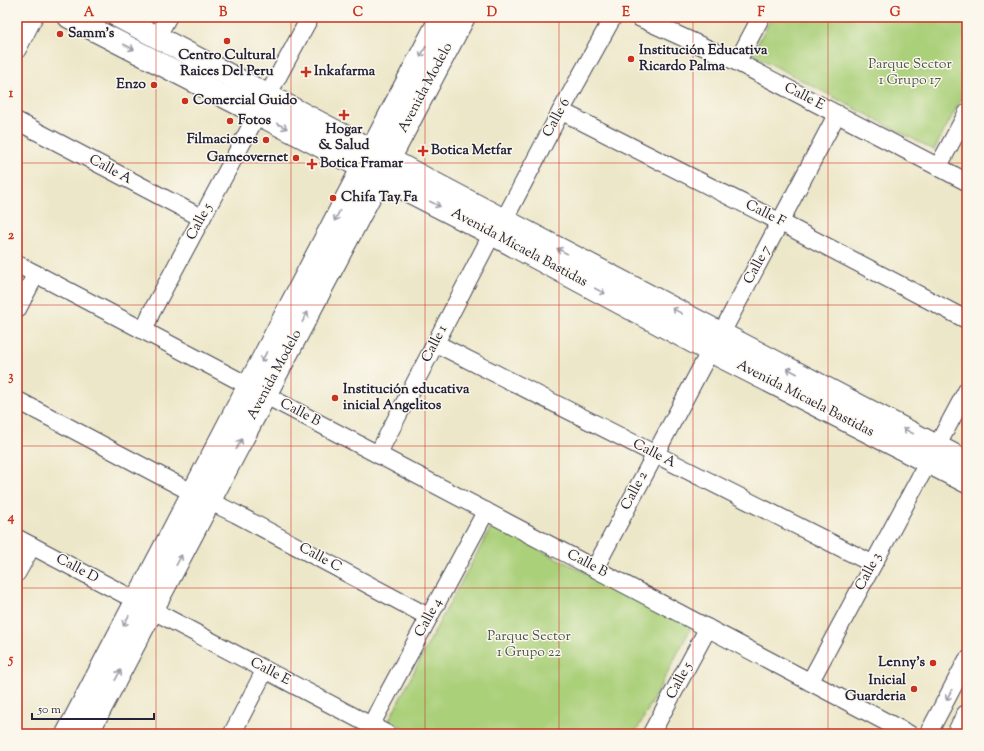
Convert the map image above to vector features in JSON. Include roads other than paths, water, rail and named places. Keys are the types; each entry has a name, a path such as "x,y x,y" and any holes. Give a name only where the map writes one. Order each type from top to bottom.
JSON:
{"main road":[{"name":"Avenida Micaela Bastidas","path":"69,17 263,104 716,342 933,454 967,482"},
{"name":"Avenida Micaela Bastidas","path":"118,17 157,37 263,104"},
{"name":"Avenida Modelo","path":"67,734 144,605 257,390 375,163 441,17"},
{"name":"Avenida Modelo","path":"375,163 464,17"},
{"name":"Avenida Micaela Bastidas","path":"933,454 967,462"},
{"name":"Avenida Modelo","path":"87,734 144,605"},
{"path":"958,734 967,716"}],"street":[{"path":"17,50 34,17"},
{"path":"157,37 168,17"},
{"path":"263,104 310,17"},
{"name":"Calle 6","path":"498,227 560,111 613,17"},
{"name":"Calle E","path":"638,17 737,62 967,182"},
{"path":"737,62 761,17"},
{"name":"Calle 5","path":"144,331 263,104"},
{"name":"Calle F","path":"560,111 780,222 967,320"},
{"path":"938,167 967,113"},
{"name":"Calle 7","path":"716,342 837,114"},
{"name":"Calle A","path":"17,121 202,218"},
{"name":"Calle 1","path":"378,454 435,343 498,227"},
{"name":"Calle B","path":"17,264 909,734"},
{"path":"17,310 36,274"},
{"name":"Calle 2","path":"594,568 716,342"},
{"name":"Calle A","path":"435,343 873,564"},
{"name":"Calle 3","path":"810,682 967,390"},
{"name":"Calle C","path":"17,400 429,617"},
{"name":"Calle 4","path":"371,725 486,511"},
{"path":"17,573 24,542"},
{"name":"Calle D","path":"24,542 144,605"},
{"name":"Calle E","path":"144,605 388,734"},
{"name":"Calle 5","path":"655,733 708,628"},
{"path":"928,734 967,660"},
{"path":"232,734 266,670"}],"place":[{"name":"Samm's","path":"60,34"},
{"name":"Centro Cultural Raices Del Peru","path":"227,41"},
{"name":"Institución Educativa Ricardo Palma","path":"631,59"},
{"name":"Inkafarma","path":"306,72"},
{"name":"Enzo","path":"154,85"},
{"name":"Comercial Guido","path":"185,101"},
{"name":"Hogar & Salud","path":"344,115"},
{"name":"Fotos","path":"230,121"},
{"name":"Filmaciones","path":"266,140"},
{"name":"Botica Metfar","path":"423,151"},
{"name":"Gameovernet","path":"296,158"},
{"name":"Botica Framar","path":"312,164"},
{"name":"Chifa Tay Fa","path":"333,198"},
{"name":"Institución educativa inicial Angelitos","path":"335,398"},
{"name":"Lenny's","path":"933,663"},
{"name":"Inicial Guarderia","path":"914,689"}],"park label":[{"name":"Parque Sector 1 Grupo 17","path":"910,74"},
{"name":"Parque Sector 1 Grupo 22","path":"529,646"}]}
